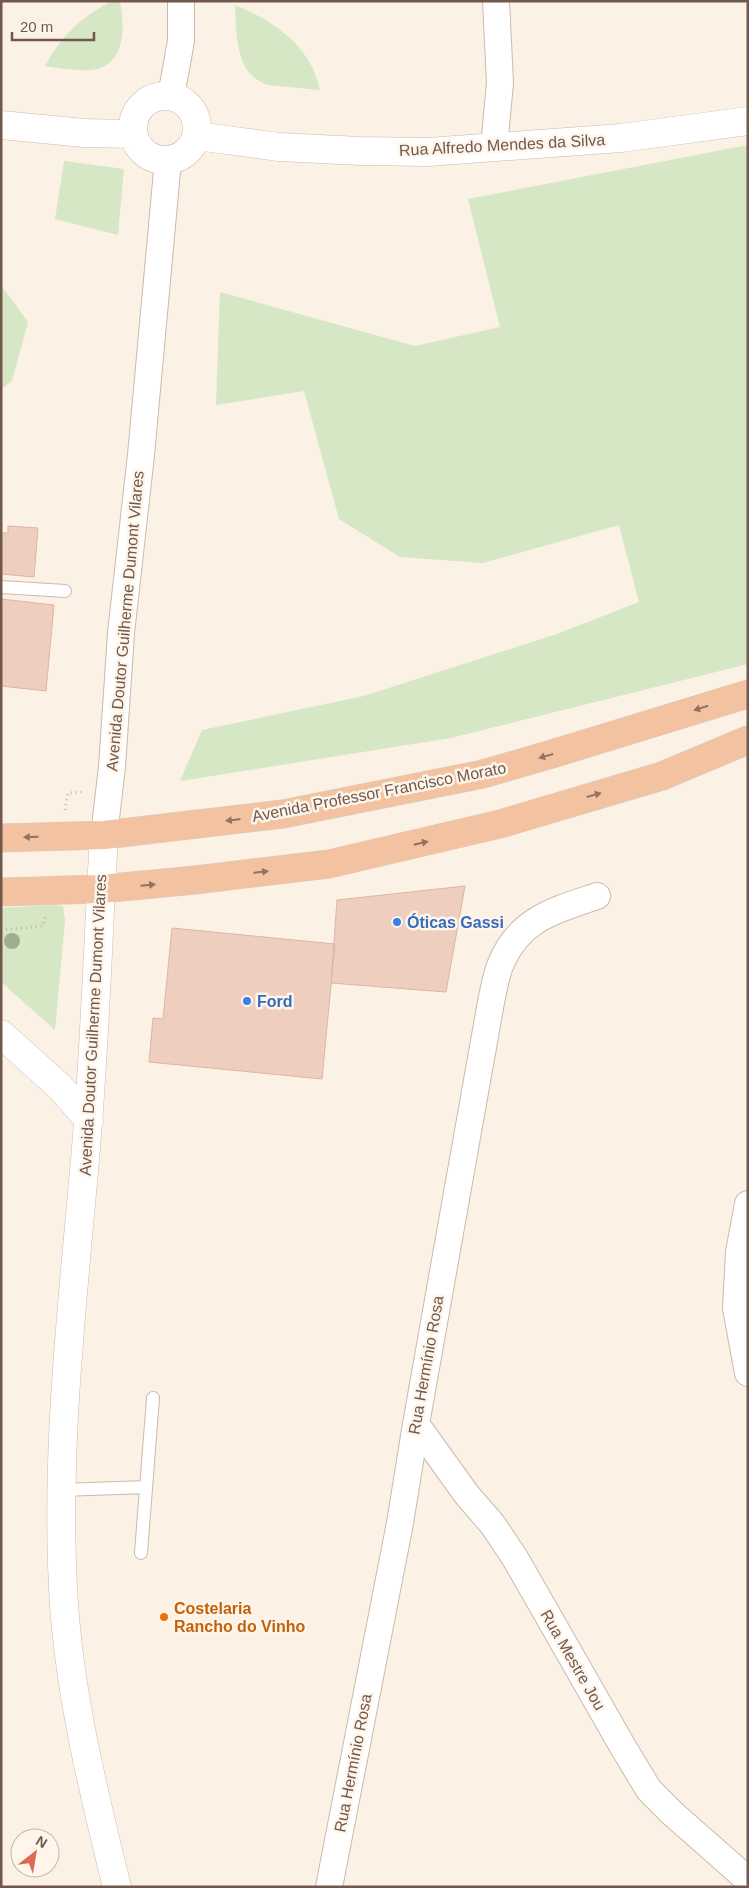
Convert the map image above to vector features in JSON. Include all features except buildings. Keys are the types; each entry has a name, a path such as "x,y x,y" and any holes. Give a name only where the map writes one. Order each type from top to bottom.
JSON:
{"highway":[{"name":"Avenida Professor Francisco Morato","path":"1,838 104,835 283,814 483,774 748,694"},
{"path":"1,892 101,889 329,864 500,824 662,776 748,740"}],"main road":[{"path":"161,95 171,96 181,99 195,115 198,125 197,136 183,155 168,160 157,159 146,153 138,145 133,124 136,113 142,105 161,95"},
{"name":"Rua Alfredo Mendes da Silva","path":"197,136 279,147 428,152 621,138 748,121"},
{"path":"1,125 84,134 134,134"},
{"name":"Avenida Doutor Guilherme Dumont Vilares","path":"104,835 89,1120 65,1400 62,1490 64,1605 74,1697 95,1798 117,1887"},
{"path":"1,1034 60,1088 89,1120"}],"street":[{"path":"171,96 181,41 181,1"},
{"path":"494,148 500,83 496,1"},
{"name":"Avenida Doutor Guilherme Dumont Vilares","path":"104,835 121,632 141,455 168,160"},
{"name":"Rua Hermínio Rosa","path":"328,1887 400,1523 491,1002 501,962 515,937 528,925 550,912 597,896"},
{"path":"748,1204 739,1252 736,1308 748,1373"},
{"name":"Rua Mestre Jou","path":"416,1424 467,1495 493,1525 515,1558 649,1790 672,1813 748,1880"}],"lane":[{"path":"1,587 65,591"},
{"path":"142,1553 153,1398"},
{"path":"62,1490 146,1488"}],"path":[{"path":"60,836 68,793 109,791"}],"green space":[{"path":"112,1 120,1 122,34 120,45 110,62 101,68 89,70 45,66 51,55 73,28 91,13"},
{"path":"235,5 277,27 289,37 308,60 320,90 268,85 257,80 249,72 239,52"},
{"path":"748,145 748,664 451,738 180,781 202,730 364,696 557,634 639,602 619,525 483,563 400,557 339,519 304,391 216,405 220,292 415,346 500,327 468,199"},
{"path":"64,161 124,169 118,235 55,219"},
{"path":"1,285 28,322 12,381 1,389"},
{"path":"63,906 65,920 55,1030 1,982 1,908"}],"place":[{"name":"Óticas Gassi","path":"397,922"},
{"name":"Ford","path":"247,1001"},
{"name":"Costelaria Rancho do Vinho","path":"164,1617"}]}
